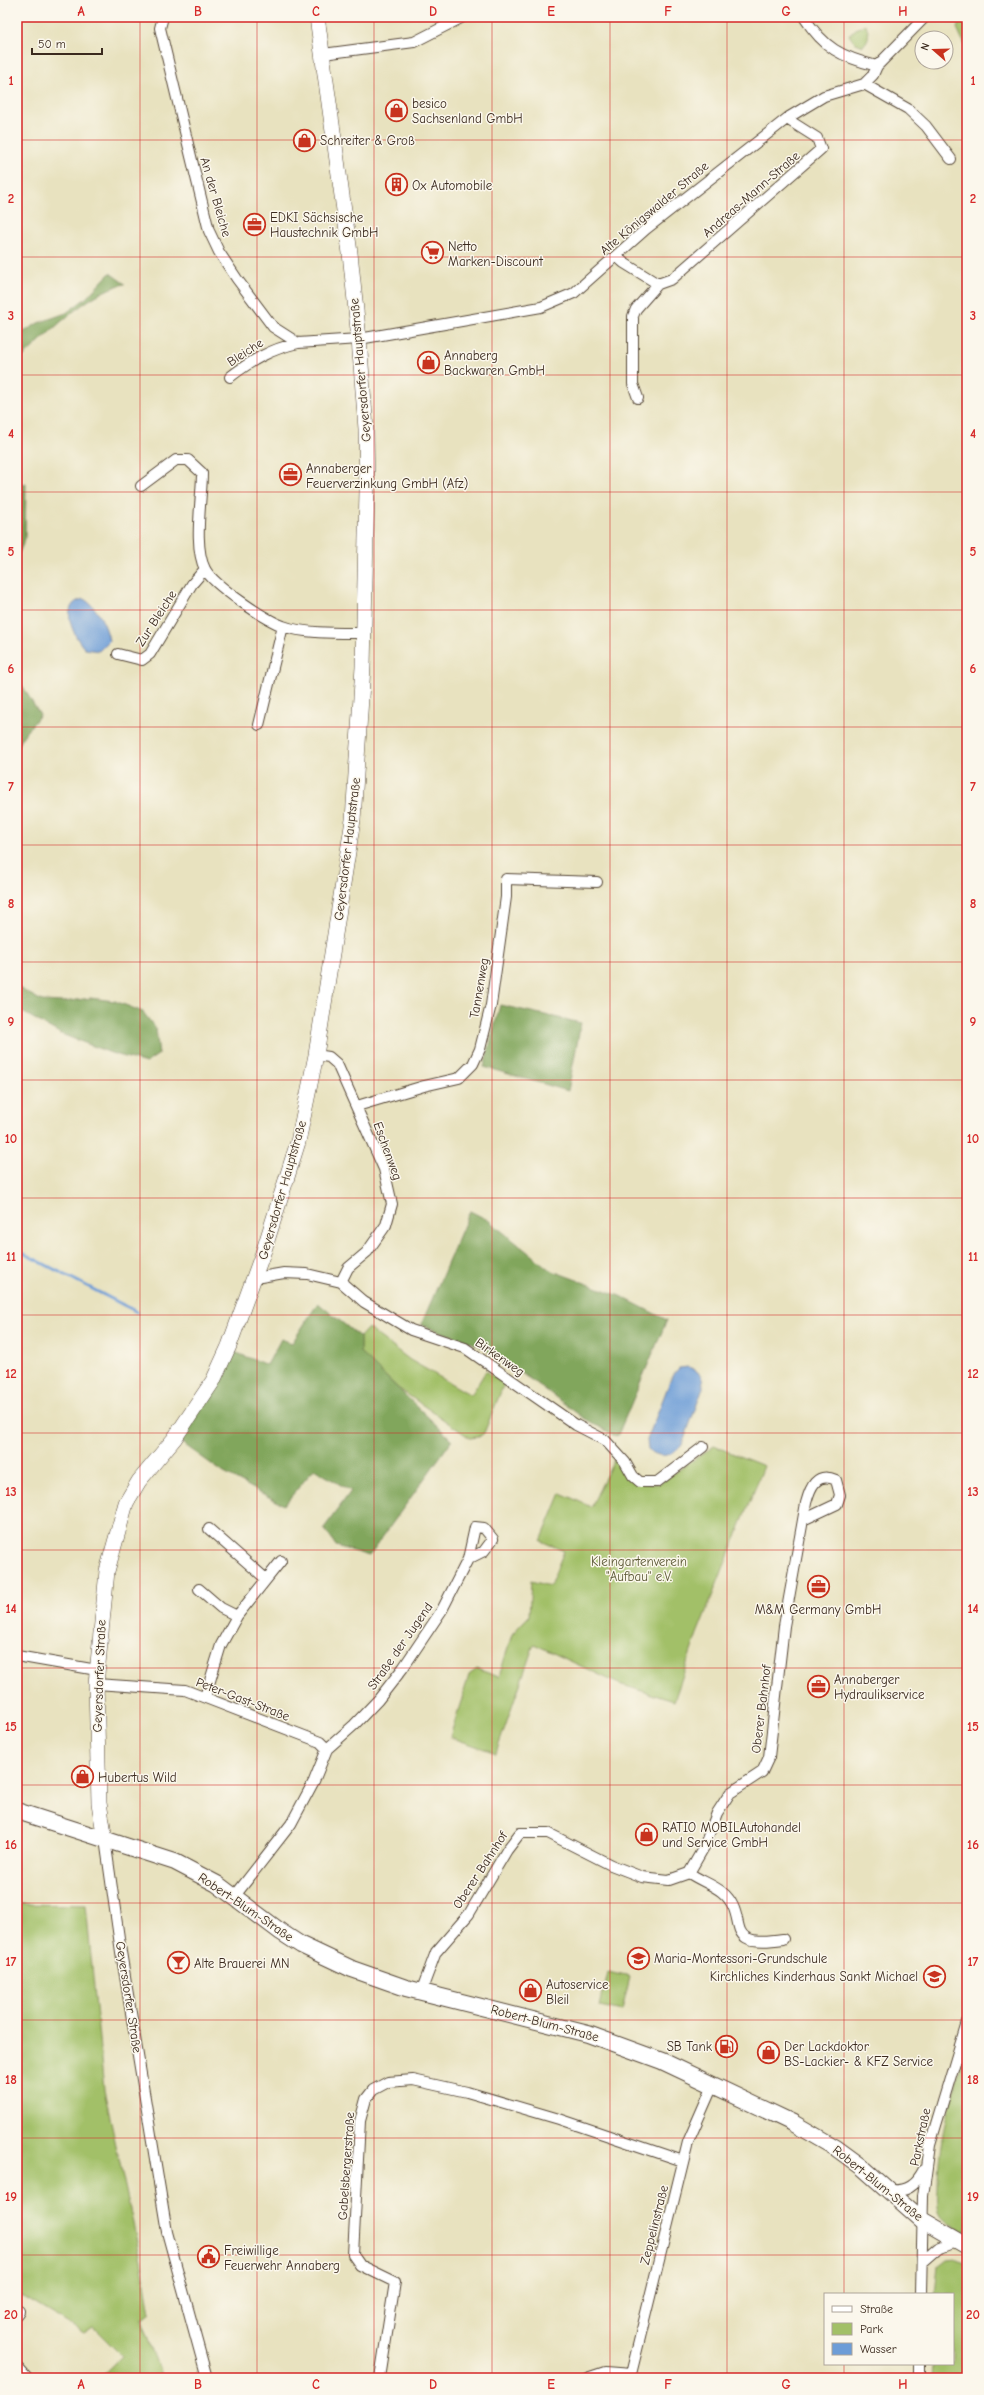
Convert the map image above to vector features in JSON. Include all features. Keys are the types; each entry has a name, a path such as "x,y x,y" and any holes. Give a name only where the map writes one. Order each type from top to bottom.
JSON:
{"main road":[{"name":"Geyersdorfer Hauptstraße","path":"102,1610 107,1571 126,1503 139,1481 174,1439 213,1381 229,1346 255,1278 298,1142 316,1055 353,820 364,633 367,458 359,339 317,17"},
{"name":"Geyersdorfer Straße","path":"102,1610 97,1677 99,1803 105,1839"},
{"name":"Robert-Blum-Straße","path":"17,1811 175,1862 204,1877 281,1932 320,1955 371,1977 421,1992 588,2034 648,2055 793,2123 836,2148 922,2220 961,2243"}],"street":[{"name":"An der Bleiche","path":"163,17 160,28 209,231 219,252 237,279 273,327 298,343"},
{"path":"323,54 414,42 463,17"},
{"path":"804,17 817,37 828,47 843,55 877,66"},
{"path":"925,17 877,66 874,75 864,84 908,109 926,126 951,159"},
{"name":"Alte Königswalder Straße","path":"359,339 540,306 574,293 701,184 786,119 824,96 864,84"},
{"name":"Andreas-Mann-Straße","path":"638,398 633,384 633,316 636,309 658,284 672,279 816,155 821,144 818,138 786,119"},
{"path":"616,256 624,263 658,284"},
{"path":"298,343 359,339"},
{"name":"Bleiche","path":"230,377 256,358 277,348 298,343"},
{"path":"141,486 176,460 188,460 202,473 200,551 205,569 221,587 283,626 323,633 364,633"},
{"name":"Zur Bleiche","path":"118,654 142,660 150,654 192,584 205,569"},
{"path":"259,724 283,626"},
{"name":"Tannenweg","path":"357,1106 424,1086 459,1078 472,1064 480,1049 491,1005 506,897 506,879 598,882"},
{"name":"Eschenweg","path":"316,1055 329,1057 337,1064 384,1168 392,1204 386,1225 367,1252 348,1268 341,1282"},
{"name":"Birkenweg","path":"255,1278 284,1273 307,1274 341,1282 364,1302 411,1330 465,1348 576,1425 606,1440 625,1462 633,1476 640,1482 657,1482 703,1447"},
{"name":"Oberer Bahnhof","path":"421,1992 436,1952 469,1914 507,1850 520,1833 548,1833 611,1865 642,1877 669,1880 689,1873 704,1847 717,1813 730,1793 762,1772 769,1757 784,1626 803,1520 812,1484 817,1480 827,1477 836,1480 840,1495 837,1504 803,1520"},
{"path":"209,1529 246,1564 266,1579"},
{"name":"Straße der Jugend","path":"234,1897 290,1824 314,1781 327,1749 354,1725 403,1668 442,1610 468,1559"},
{"path":"205,1697 221,1645 237,1616 281,1561"},
{"path":"199,1589 221,1608 237,1616"},
{"name":"Peter-Gast-Straße","path":"17,1656 97,1677 185,1690 320,1742 327,1749"},
{"name":"Geyersdorfer Straße","path":"105,1839 122,1959 167,2232 207,2378"},
{"path":"689,1873 722,1892 732,1907 742,1933 746,1939 760,1942 783,1939"},
{"name":"Parkstraße","path":"921,2293 922,2220 926,2165 935,2124 967,2022"},
{"name":"Gabelsbergerstraße","path":"380,2378 395,2282 360,2265 353,2255 360,2121 366,2099 373,2090 388,2082 413,2080 437,2084 559,2119 683,2161"},
{"name":"Zeppelinstraße","path":"587,2378 605,2372 631,2376 688,2142 713,2085"},
{"path":"887,2190 898,2191 909,2187 918,2180 926,2165"},
{"path":"922,2262 938,2248 961,2243"},
{"path":"920,2365 920,2378"},
{"path":"17,2367 27,2378"}],"green space":[{"path":"962,17 967,17 967,50 957,28"},
{"path":"866,25 868,36 867,41 863,46 854,42 849,35 857,28"},
{"path":"110,273 125,284 111,288 82,305 17,362 17,336 38,323 66,313 86,298"},
{"path":"26,483 25,539 17,558 17,486"},
{"path":"17,677 40,715 25,733 17,749"},
{"path":"17,987 42,1001 64,1002 90,998 115,1001 143,1012 156,1029 159,1054 146,1063 111,1053 61,1034 17,1009"},
{"path":"500,1005 581,1023 568,1091 484,1067"},
{"path":"470,1211 488,1220 550,1270 620,1296 667,1320 617,1437 582,1417 542,1387 478,1345 421,1325"},
{"path":"318,1303 360,1337 360,1352 452,1440 369,1556 336,1546 324,1528 351,1491 314,1469 284,1505 224,1473 178,1440 232,1351 267,1365 281,1339 292,1343"},
{"path":"368,1328 410,1360 471,1395 486,1371 504,1384 484,1433 479,1437 470,1438 398,1388 360,1352 360,1337"},
{"name":"Kleingartenverein \"Aufbau\" e.V.","path":"714,1446 764,1466 697,1634 674,1701 619,1684 534,1644 496,1753 450,1737 469,1675 477,1669 499,1677 512,1634 529,1616 531,1581 550,1586 564,1551 541,1541 561,1493 591,1507 614,1459 631,1479 658,1484"},
{"path":"17,1904 86,1905 104,2090 141,2260 150,2313 141,2320 162,2378 104,2378 102,2375 122,2356 93,2327 84,2333 17,2293"},
{"path":"608,1972 630,1977 622,2011 600,2006"},
{"path":"967,2047 967,2232 953,2226 943,2219 939,2213 938,2201 940,2149 943,2132 951,2099"},
{"path":"958,2258 967,2262 967,2378 932,2378 933,2365 954,2365 954,2293 935,2293 938,2266 947,2259"}],"water":[{"path":"84,599 89,602 101,617 108,635 109,641 99,651 85,649 76,637 70,621 71,607 76,602"},
{"path":"688,1367 700,1374 703,1388 682,1445 670,1454 657,1454 648,1449 647,1440 672,1376 679,1368"}],"waterway":[{"path":"17,1250 137,1312"}],"place":[{"name":"besico Sachsenland GmbH","path":"396,110"},
{"name":"Schreiter & Groß","path":"304,140"},
{"name":"Ox Automobile","path":"397,185"},
{"name":"EDKI Sächsische Haustechnik GmbH","path":"254,224"},
{"name":"Netto Marken-Discount","path":"433,253"},
{"name":"Annaberg Backwaren GmbH","path":"429,362"},
{"name":"Annaberger Feuerverzinkung GmbH (Afz)","path":"291,475"},
{"name":"M&M Germany GmbH","path":"818,1587"},
{"name":"Annaberger Hydraulikservice","path":"819,1686"},
{"name":"Hubertus Wild","path":"82,1777"},
{"name":"RATIO MOBILAutohandel und Service GmbH","path":"646,1834"},
{"name":"Maria-Montessori-Grundschule","path":"638,1958"},
{"name":"Alte Brauerei MN","path":"178,1963"},
{"name":"Kirchliches Kinderhaus Sankt Michael","path":"934,1976"},
{"name":"Autoservice Bleil","path":"531,1991"},
{"name":"SB Tank","path":"727,2046"},
{"name":"Der Lackdoktor BS-Lackier- & KFZ Service","path":"768,2053"},
{"name":"Freiwillige Feuerwehr Annaberg","path":"209,2257"}]}
